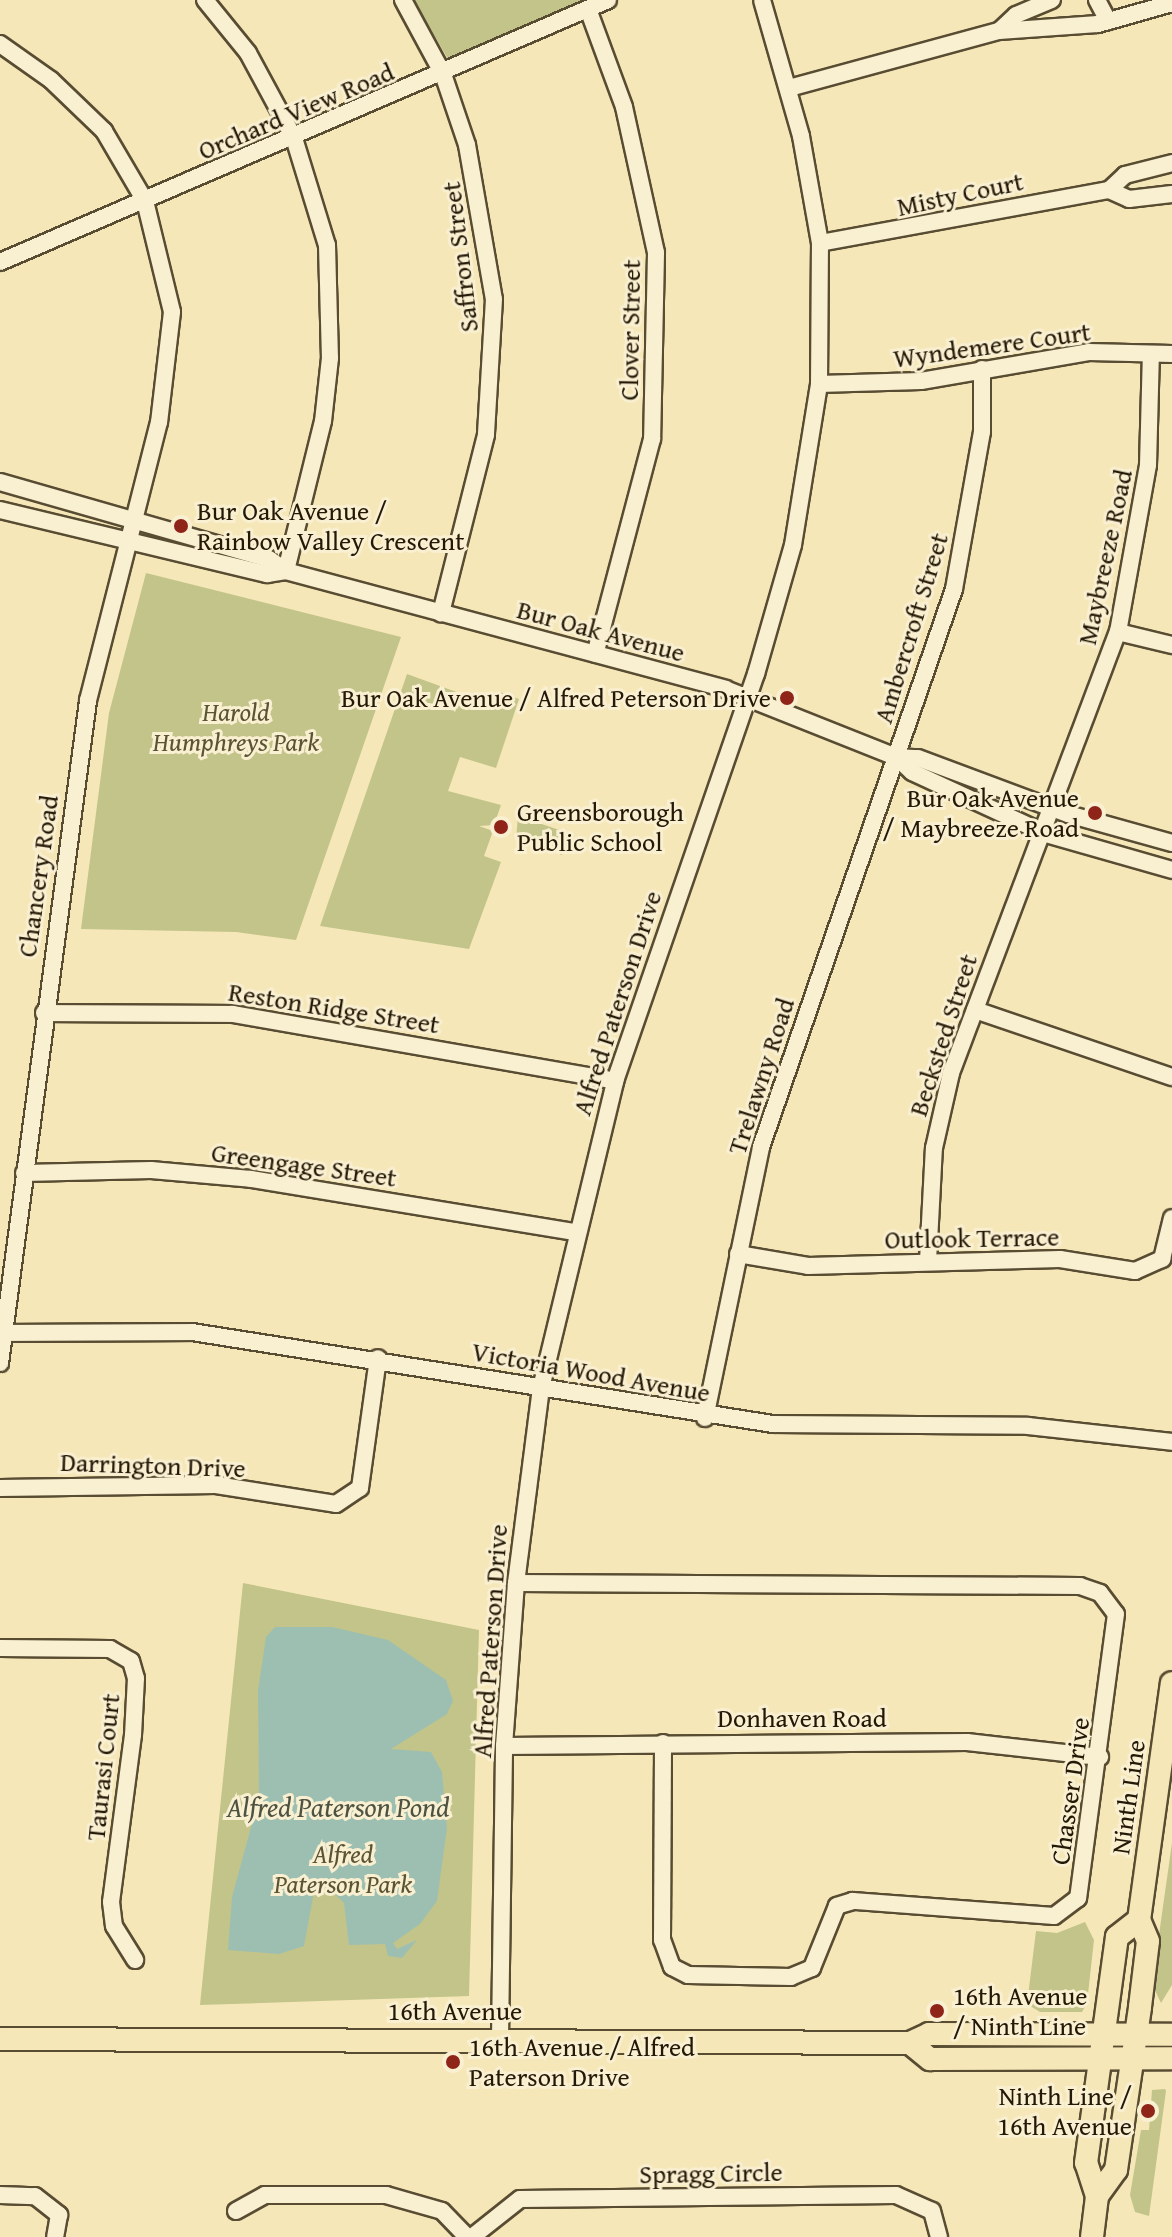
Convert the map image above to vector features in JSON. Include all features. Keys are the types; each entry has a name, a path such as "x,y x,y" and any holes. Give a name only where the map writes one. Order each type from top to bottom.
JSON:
{"main road":[{"name":"Ninth Line","path":"1097,2196 1116,2170 1136,2035 1148,1941 1139,1920 1172,1683"},
{"name":"Ninth Line","path":"1092,2237 1097,2196 1086,2163 1117,1937 1139,1920"},
{"name":"16th Avenue","path":"0,2039 500,2038 910,2043 929,2034 1172,2035"},
{"name":"16th Avenue","path":"910,2043 930,2059 1172,2058"}],"street":[{"path":"205,0 248,53 294,138 327,245 330,358 320,433 286,571"},
{"name":"Saffron Street","path":"403,0 443,74 477,182 495,344 481,462 441,613"},
{"name":"Orchard View Road","path":"0,262 443,74 608,0"},
{"name":"Alfred Paterson Drive","path":"500,2038 504,1746 516,1583 541,1388 575,1232 615,1081 748,697 793,545 819,384 820,243 789,88 762,0"},
{"path":"999,31 1016,15 1052,0"},
{"path":"1097,0 1108,21"},
{"path":"789,88 999,31 1108,21 1172,3"},
{"name":"Clover Street","path":"588,9 624,107 656,253 652,439 595,654"},
{"name":"Chancery Road","path":"0,44 81,105 104,131 145,201 172,312 159,422 88,701 44,1013 0,1363"},
{"name":"Misty Court","path":"820,243 1109,190 1125,175 1172,163"},
{"name":"Misty Court","path":"1109,190 1129,199 1172,194"},
{"name":"Wyndemere Court","path":"819,384 879,385 1089,352 1172,354"},
{"name":"Maybreeze Road","path":"1055,809 1118,632 1148,465 1151,354"},
{"name":"Ambercroft Street","path":"896,757 962,550 982,432 982,369"},
{"name":"Bur Oak Avenue","path":"0,482 269,559 286,571 748,697 896,757 918,758 1055,809 1172,843"},
{"name":"Bur Oak Avenue","path":"0,510 127,543 267,574 286,571"},
{"path":"1118,632 1172,645"},
{"name":"Bur Oak Avenue","path":"896,757 912,772 1046,834 1172,870"},
{"name":"Trelawny Road","path":"705,1418 761,1147 896,757"},
{"path":"1046,834 1055,809"},
{"name":"Becksted Street","path":"928,1261 934,1148 951,1073 1046,834"},
{"path":"975,1010 1172,1077"},
{"name":"Reston Ridge Street","path":"44,1013 233,1014 615,1081"},
{"name":"Greengage Street","path":"24,1173 151,1170 251,1179 575,1232"},
{"name":"Outlook Terrace","path":"738,1254 808,1266 1060,1259 1135,1271 1162,1259 1172,1218"},
{"name":"Victoria Wood Avenue","path":"4,1333 192,1332 378,1358 705,1418 1028,1426 1172,1442"},
{"name":"Darrington Drive","path":"0,1488 216,1485 336,1504 360,1488 378,1358"},
{"name":"Chasser Drive","path":"516,1583 1080,1586 1100,1593 1116,1614 1100,1757 1078,1898 1067,1910 1038,1919 853,1901 837,1906 812,1968 791,1977 688,1975 672,1967 662,1940 663,1743"},
{"name":"Taurasi Court","path":"0,1648 110,1649 131,1661 136,1678 133,1735 111,1902 114,1926 135,1960"},
{"name":"Donhaven Road","path":"504,1746 967,1742 1100,1757"},
{"path":"0,2195 35,2196 59,2215 55,2237"},
{"path":"236,2211 265,2195 386,2195 442,2211 470,2237"},
{"name":"Spragg Circle","path":"470,2237 520,2199 881,2195 932,2211 939,2237"}],"green space":[{"path":"414,0 583,0 448,59"},
{"name":"Harold Humphreys Park","path":"146,573 401,637 296,940 236,932 81,929 109,713"},
{"path":"407,674 495,706 500,692 519,699 496,768 460,757 448,791 501,805 494,825 479,826 493,831 484,856 501,862 469,949 320,926"},
{"path":"518,816 574,835 570,850 561,855 538,838 516,839"},
{"name":"Alfred Paterson Park","path":"243,1583 479,1630 469,1996 200,2005"},
{"path":"1172,1843 1172,1985 1161,2003 1152,1984"},
{"path":"1085,1922 1094,1940 1087,2003 1082,2012 1040,2012 1027,2004 1036,1931 1057,1933"},
{"path":"1165,2089 1149,2216 1135,2212 1130,2195 1141,2130 1149,2130 1152,2090"}],"water":[{"name":"Alfred Paterson Pond","path":"275,1627 332,1627 388,1640 446,1680 453,1701 447,1714 391,1749 431,1752 442,1772 447,1828 437,1901 420,1924 393,1943 397,1949 417,1940 402,1958 388,1956 385,1944 349,1945 344,1903 324,1884 314,1892 304,1946 279,1954 228,1950 232,1897 259,1798 258,1691 266,1637"}],"place":[{"name":"Bur Oak Avenue / Rainbow Valley Crescent","path":"181,526"},
{"name":"Bur Oak Avenue / Alfred Peterson Drive","path":"787,698"},
{"name":"Bur Oak Avenue / Maybreeze Road","path":"1095,813"},
{"name":"Greensborough Public School","path":"501,827"},
{"name":"16th Avenue / Ninth Line","path":"937,2011"},
{"name":"16th Avenue / Alfred Paterson Drive","path":"453,2062"},
{"name":"Ninth Line / 16th Avenue","path":"1148,2111"}]}
